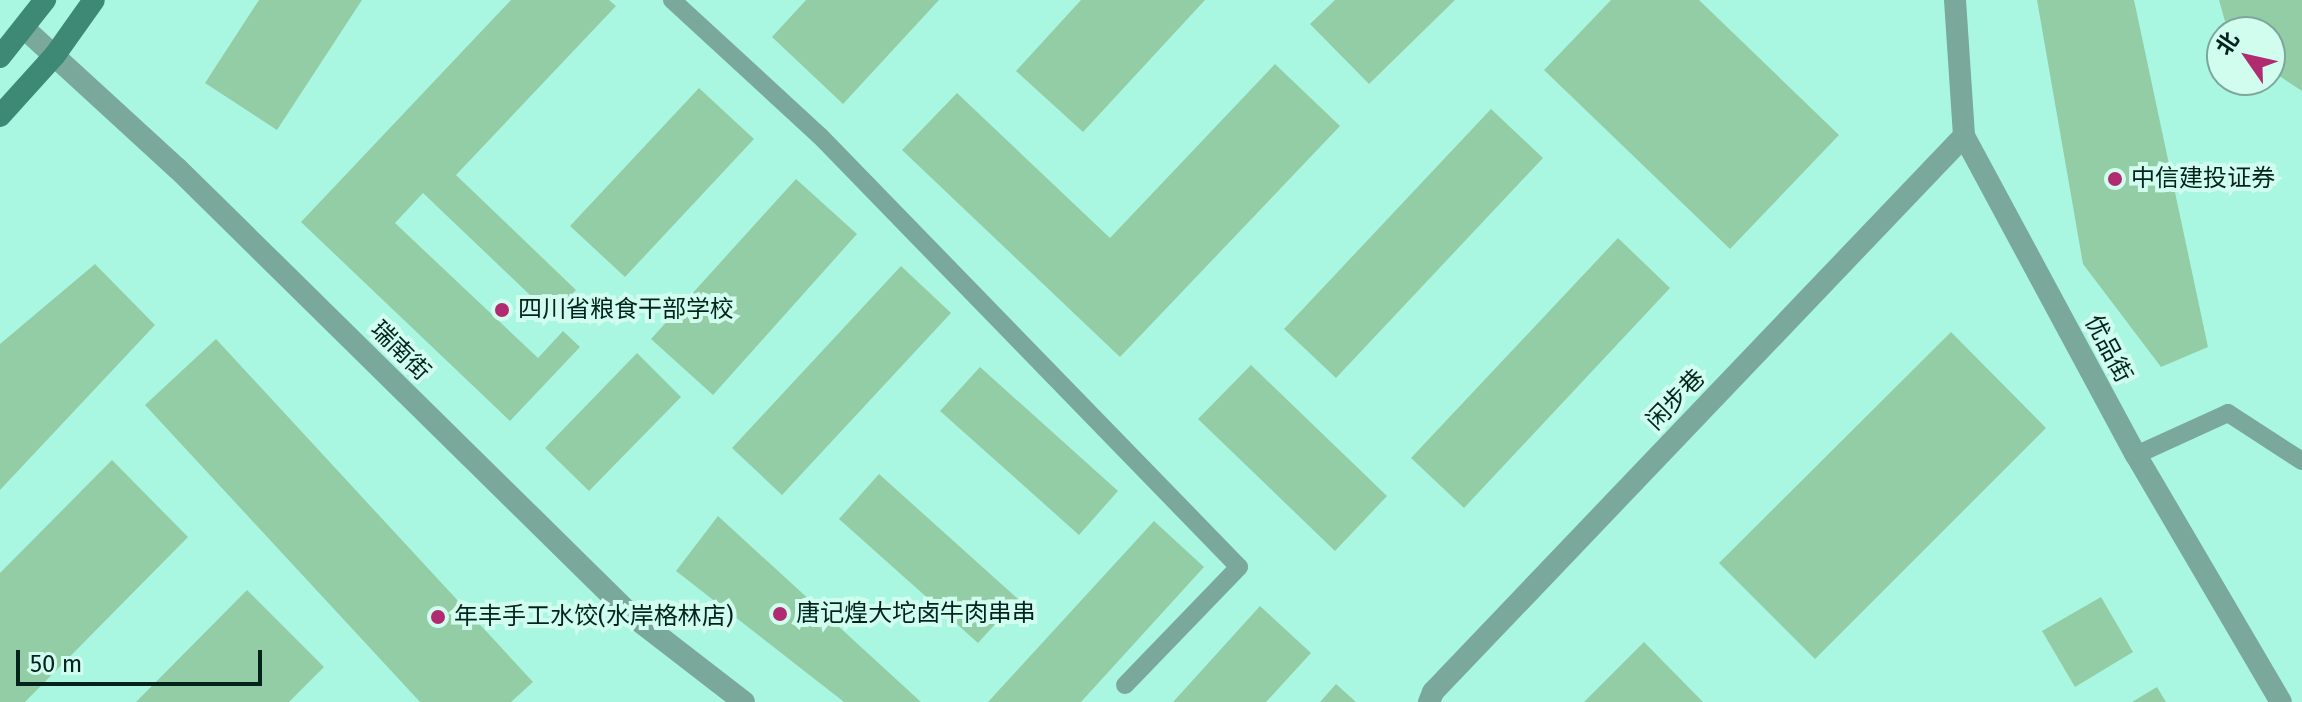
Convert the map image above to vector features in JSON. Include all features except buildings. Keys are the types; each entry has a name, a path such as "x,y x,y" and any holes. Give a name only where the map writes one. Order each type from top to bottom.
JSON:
{"main road":[{"path":"0,57 45,0"},
{"path":"0,116 55,55 94,0"}],"street":[{"name":"优品街","path":"1955,0 1964,136 2136,455 2281,702"},
{"name":"瑞南街","path":"25,29 190,180 630,614 744,702"},
{"name":"闲步巷","path":"1429,702 1433,692 1964,136"}],"lane":[{"path":"672,0 820,136 1239,567 1125,685"},
{"path":"2136,455 2228,413 2302,461"}],"place":[{"name":"中信建投证券","path":"2115,179"},
{"name":"四川省粮食干部学校","path":"502,310"},
{"name":"唐记煌大坨卤牛肉串串","path":"780,614"},
{"name":"年丰手工水饺(水岸格林店)","path":"438,617"}]}
